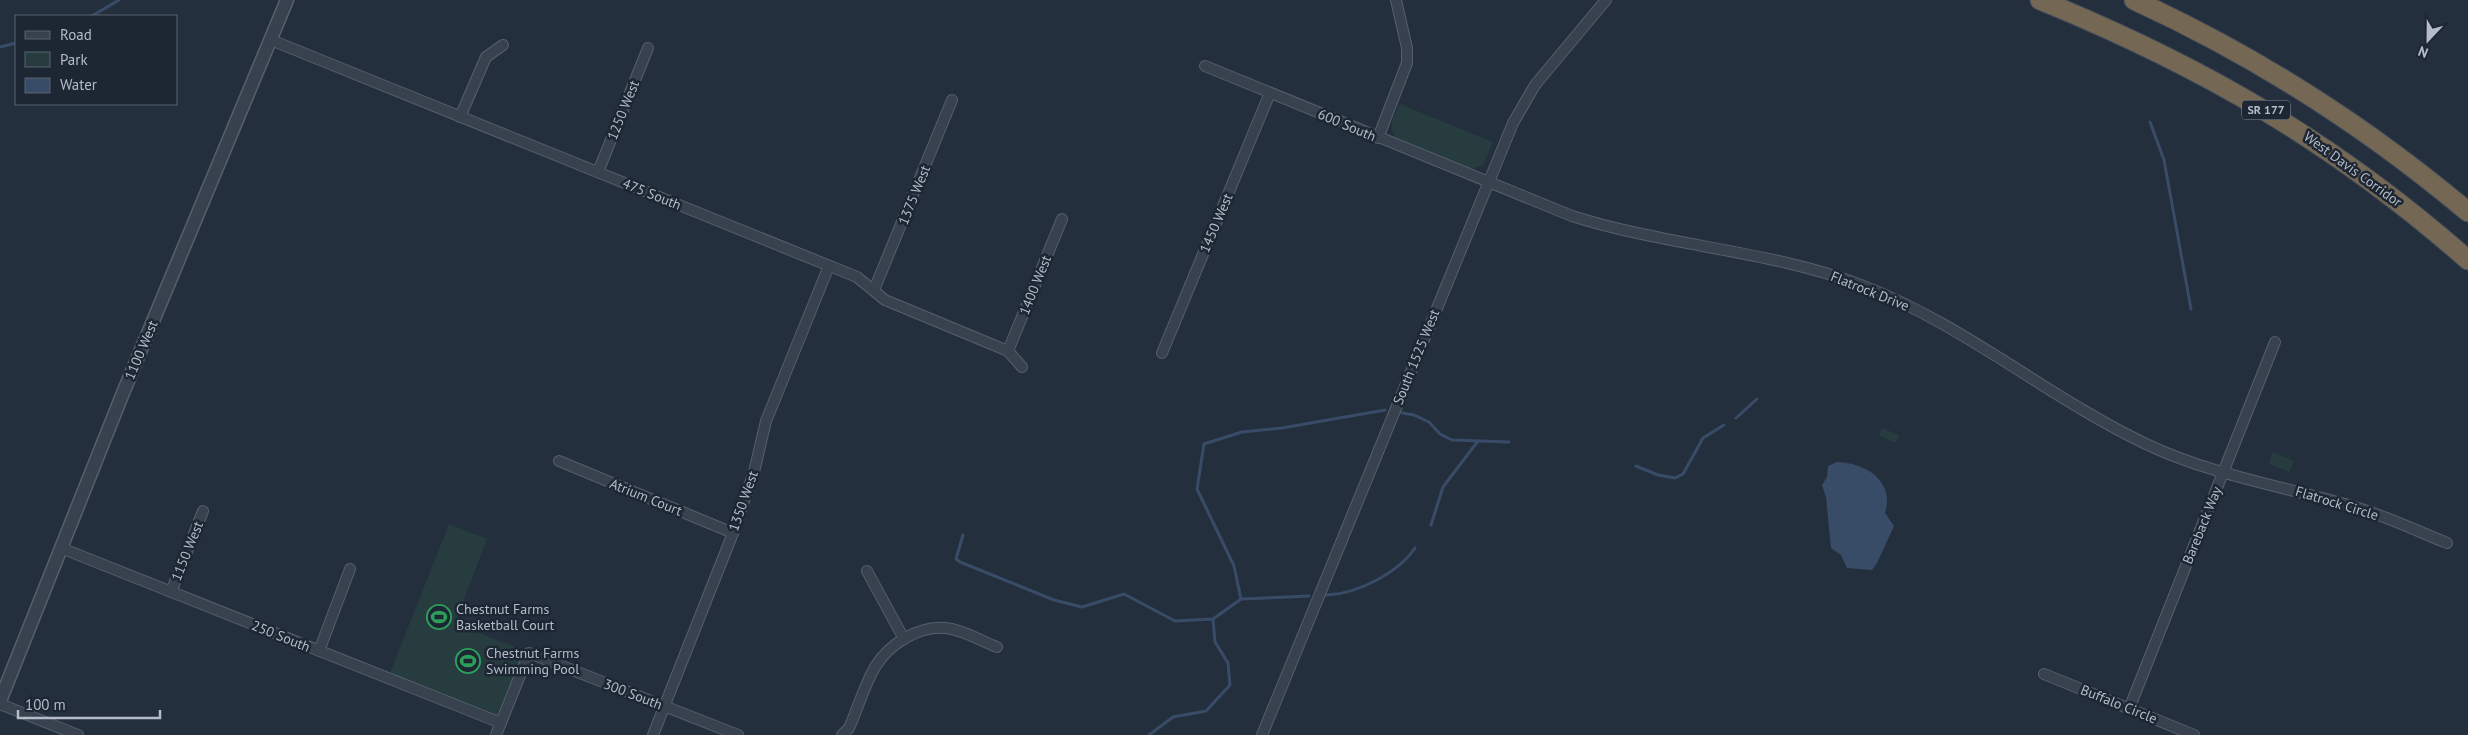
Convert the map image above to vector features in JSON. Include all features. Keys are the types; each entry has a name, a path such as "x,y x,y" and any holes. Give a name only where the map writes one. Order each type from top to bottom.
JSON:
{"highway":[{"name":"West Davis Corridor","path":"2040,0 2144,44 2255,103 2368,178 2468,260"},
{"name":"SR 177","path":"2134,0 2214,40 2303,92 2376,141 2468,212"}],"street":[{"name":"1100 West","path":"0,702 61,548 286,0"},
{"path":"1378,138 1407,63 1406,40 1396,0"},
{"name":"South 1525 West","path":"1262,735 1513,123 1528,96 1606,0"},
{"name":"475 South","path":"271,40 857,277 885,300 1008,351 1022,367"},
{"path":"460,117 486,57 503,45"},
{"name":"1250 West","path":"598,172 648,48"},
{"name":"600 South","path":"1205,66 1488,183"},
{"name":"1450 West","path":"1162,353 1270,93"},
{"name":"1375 West","path":"874,290 952,100"},
{"name":"Flatrock Drive","path":"1488,183 1588,221 1797,266 1862,285 1920,312 2128,435 2172,455 2223,471"},
{"name":"1400 West","path":"1008,351 1062,220"},
{"name":"1350 West","path":"652,735 733,533 754,472 766,421 829,266"},
{"name":"Bareback Way","path":"2129,708 2275,342"},
{"name":"Atrium Court","path":"559,461 733,533"},
{"name":"Flatrock Circle","path":"2223,471 2358,508 2447,543"},
{"name":"1150 West","path":"171,592 203,511"},
{"name":"250 South","path":"61,548 501,723"},
{"path":"319,651 350,569"},
{"path":"867,571 904,639"},
{"path":"842,735 849,728 874,668 887,652 916,632 946,628 997,647"},
{"name":"300 South","path":"501,723 529,653 738,735"},
{"name":"Buffalo Circle","path":"2044,674 2194,735"},
{"path":"0,702 78,735"},
{"path":"496,735 501,723"}],"green space":[{"path":"1400,104 1493,142 1483,165 1471,169 1397,138 1392,130 1392,125"},
{"path":"1882,428 1899,435 1896,443 1879,436"},
{"path":"2273,452 2294,461 2289,472 2269,464"},
{"path":"449,524 487,539 455,623 529,653 501,723 388,678"}],"water":[{"path":"1837,462 1848,463 1868,470 1882,483 1886,492 1885,513 1894,526 1872,570 1847,568 1841,555 1831,548 1826,497 1822,485 1827,477 1828,466"},
{"name":"Chestnut Farms Swimming Pool","path":"457,652 481,662 478,670 454,660"}],"waterway":[{"path":"94,15 119,0"},
{"path":"0,47 15,43"},
{"path":"2150,122 2164,160 2191,309"},
{"path":"1736,418 1757,399"},
{"path":"1241,599 1234,566 1197,489 1204,444 1242,432 1282,428 1385,410"},
{"path":"1402,413 1414,415 1429,422 1440,434 1452,440 1509,442"},
{"path":"1636,466 1658,475 1675,478 1683,474 1703,438 1724,425"},
{"path":"1431,525 1443,487 1478,441"},
{"path":"963,535 956,559 960,562 1054,600 1082,607 1124,594 1175,621 1213,619"},
{"path":"1327,595 1351,591 1388,574 1408,557 1415,548"},
{"path":"1149,735 1173,717 1206,711 1230,685 1228,663 1215,642 1213,619 1241,599 1309,596"}],"place":[{"name":"Chestnut Farms Basketball Court","path":"439,617"},
{"name":"Chestnut Farms Swimming Pool","path":"468,661"}]}
